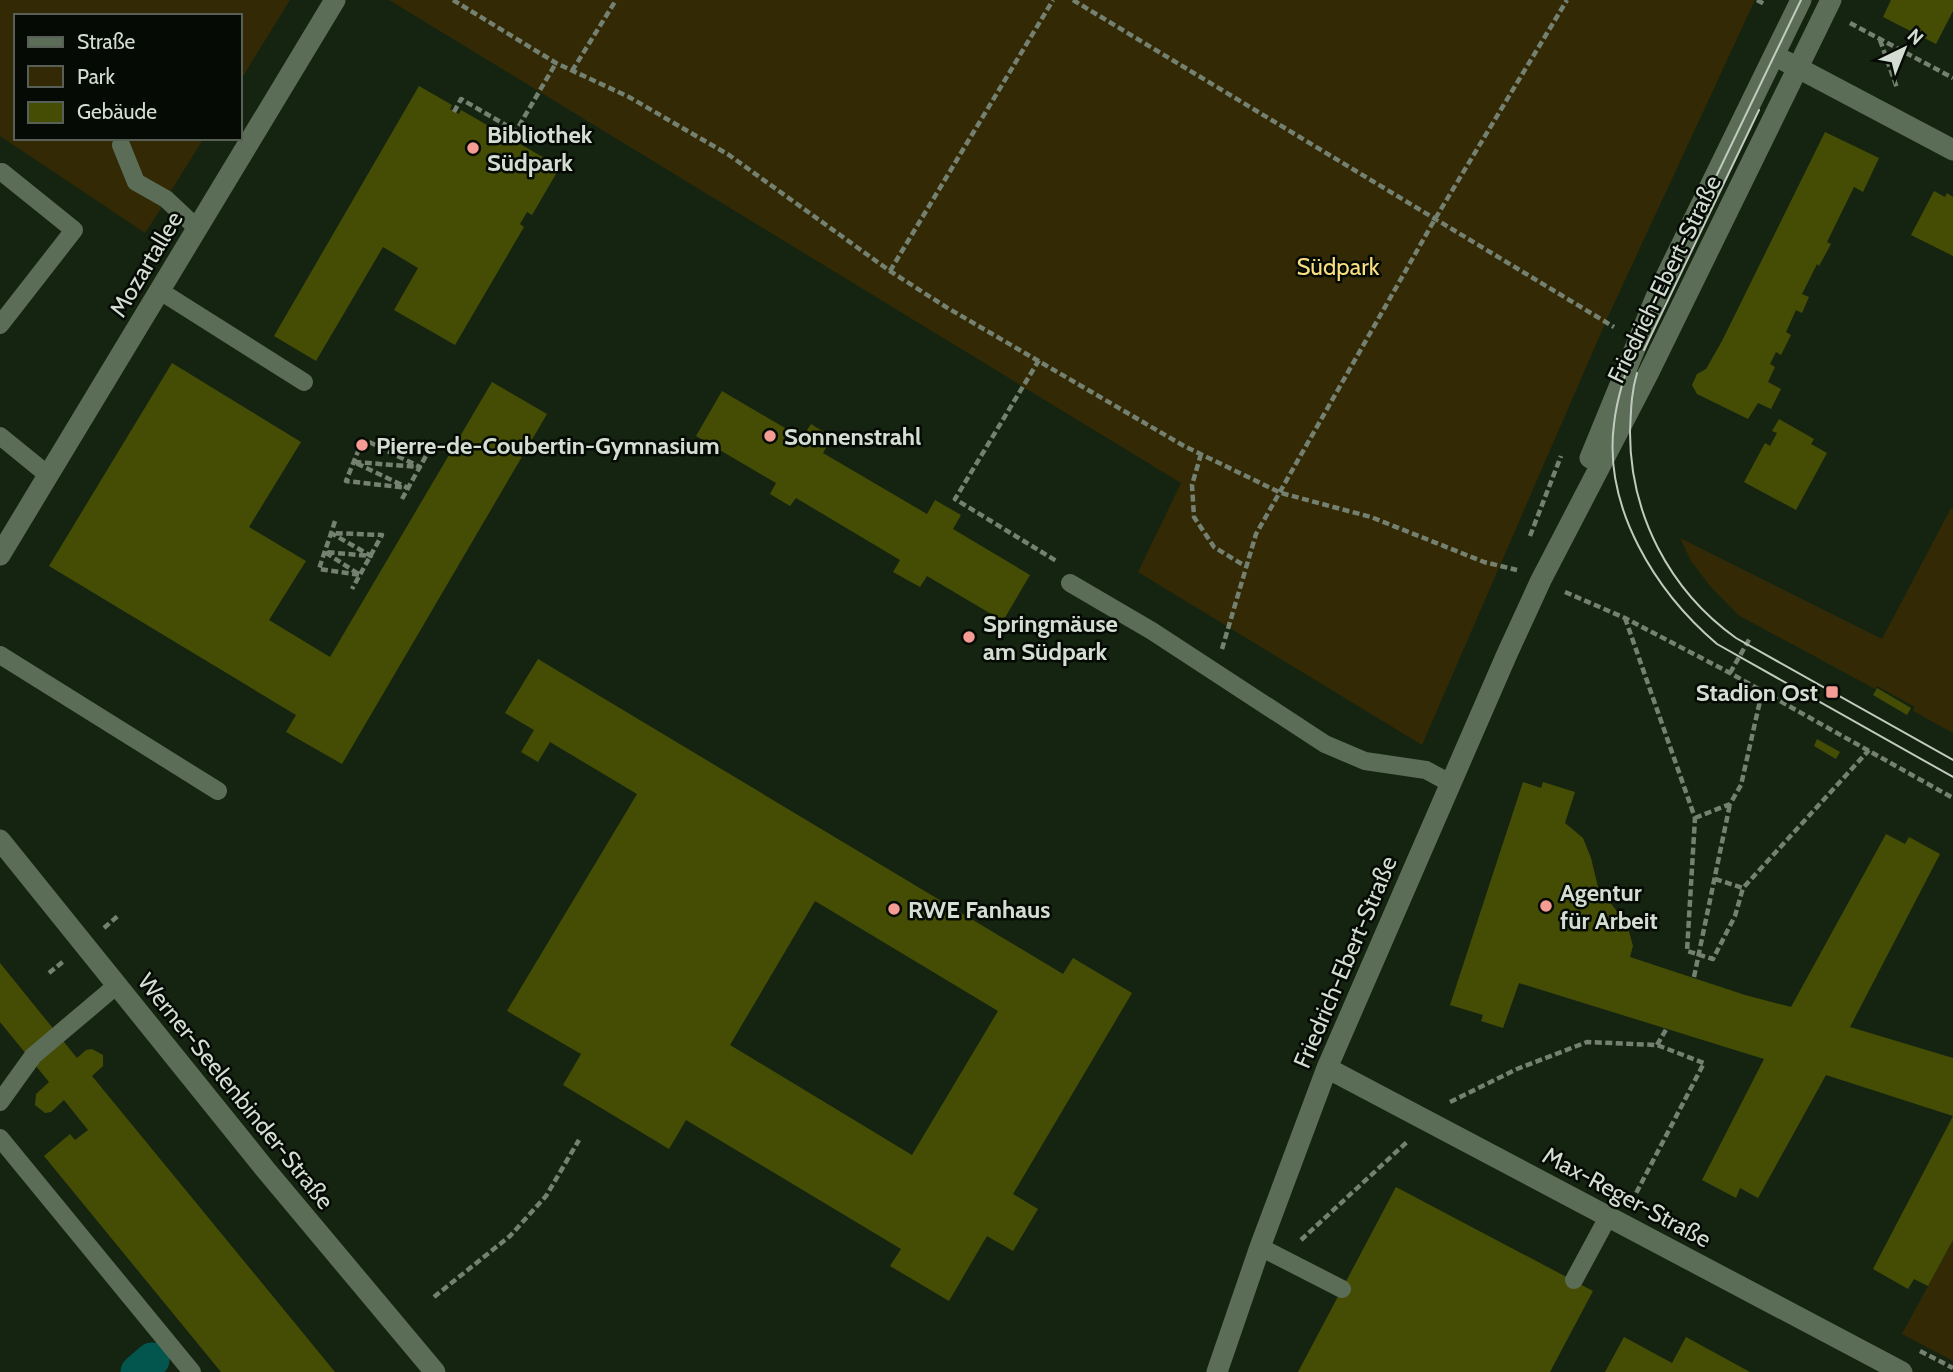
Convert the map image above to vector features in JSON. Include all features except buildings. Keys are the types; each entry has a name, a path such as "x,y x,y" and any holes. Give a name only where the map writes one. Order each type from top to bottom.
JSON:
{"street":[{"name":"Mozartallee","path":"0,555 335,0"},
{"name":"Friedrich-Ebert-Straße","path":"1217,1372 1327,1068 1541,580 1637,341 1801,0"},
{"name":"Friedrich-Ebert-Straße","path":"1541,580 1648,372 1831,0"},
{"path":"1773,56 1953,150"},
{"name":"Werner-Seelenbinder-Straße","path":"0,840 265,1169 435,1372"},
{"name":"Max-Reger-Straße","path":"1327,1068 1902,1372"}],"lane":[{"path":"121,145 136,182 166,199 198,229"},
{"path":"0,325 74,230 2,172"},
{"path":"160,291 304,382"},
{"path":"0,436 48,475"},
{"path":"1070,583 1152,631 1325,744 1365,761 1426,770 1450,783"},
{"path":"0,655 218,791"},
{"path":"0,1102 33,1056 117,985"},
{"path":"0,1138 192,1372"},
{"path":"1574,1280 1614,1220"},
{"path":"1260,1247 1342,1289"}],"path":[{"path":"453,0 556,63 629,97 729,155 890,271 946,307 1201,454 1281,493 1371,517 1484,562 1517,571"},
{"path":"572,71 616,0"},
{"path":"890,271 1053,0"},
{"path":"1073,0 1637,341"},
{"path":"1215,672 1256,534 1435,219 1567,0"},
{"path":"1757,0 1766,5"},
{"path":"1846,21 1953,78"},
{"path":"1880,40 1911,128"},
{"path":"454,112 461,99 516,131 556,63"},
{"path":"1039,360 955,499 1057,560 1070,583"},
{"path":"408,488 346,481 363,439 420,467"},
{"path":"402,499 427,454"},
{"path":"1201,454 1192,485 1194,517 1214,547 1245,566"},
{"path":"354,462 420,467"},
{"path":"354,462 408,488"},
{"path":"335,521 319,569 360,575"},
{"path":"331,533 382,535 352,589"},
{"path":"331,533 371,556"},
{"path":"325,552 371,556"},
{"path":"325,552 360,575"},
{"path":"1565,592 1625,618 1730,673 1953,798"},
{"path":"1625,618 1695,818 1687,951 1713,960 1735,916 1743,888 1869,750"},
{"path":"1730,673 1750,638"},
{"path":"1694,977 1730,804 1741,785 1762,692"},
{"path":"1695,818 1730,804"},
{"path":"1715,879 1743,888"},
{"path":"1657,1045 1667,1028"},
{"path":"1293,1247 1451,1101 1517,1069 1587,1042 1657,1045 1704,1063 1614,1220"},
{"path":"434,1297 510,1236 546,1196 579,1140"}],"green space":[{"path":"0,0 290,0 242,78 242,14 14,14 14,140 203,140 169,194 131,187 162,207 145,233 0,136"},
{"name":"Südpark","path":"389,0 1755,0 1607,319 1422,745 1138,572 1181,483"},
{"path":"1951,508 1953,733 1913,711 1915,707 1877,686 1875,689 1738,615 1691,561 1680,538 1882,639"},
{"path":"1953,1240 1953,1361 1902,1334"}],"waterway":[{"path":"138,1372 152,1360"}],"tram line":[{"path":"1801,0 1637,341 1615,414 1613,455 1617,486 1638,546 1655,574 1674,600 1717,644 1953,777"},
{"path":"1644,350 1759,110"},
{"path":"1637,373 1632,395 1630,432 1637,492 1658,548 1691,597 1712,619 1736,638 1953,760"}],"place":[{"name":"Bibliothek Südpark","path":"473,148"},
{"name":"Sonnenstrahl","path":"770,436"},
{"name":"Pierre-de-Coubertin-Gymnasium","path":"362,445"},
{"name":"Springmäuse am Südpark","path":"969,637"},
{"name":"Stadion Ost","path":"1832,692"},
{"name":"Agentur für Arbeit","path":"1546,906"},
{"name":"RWE Fanhaus","path":"894,909"}]}
